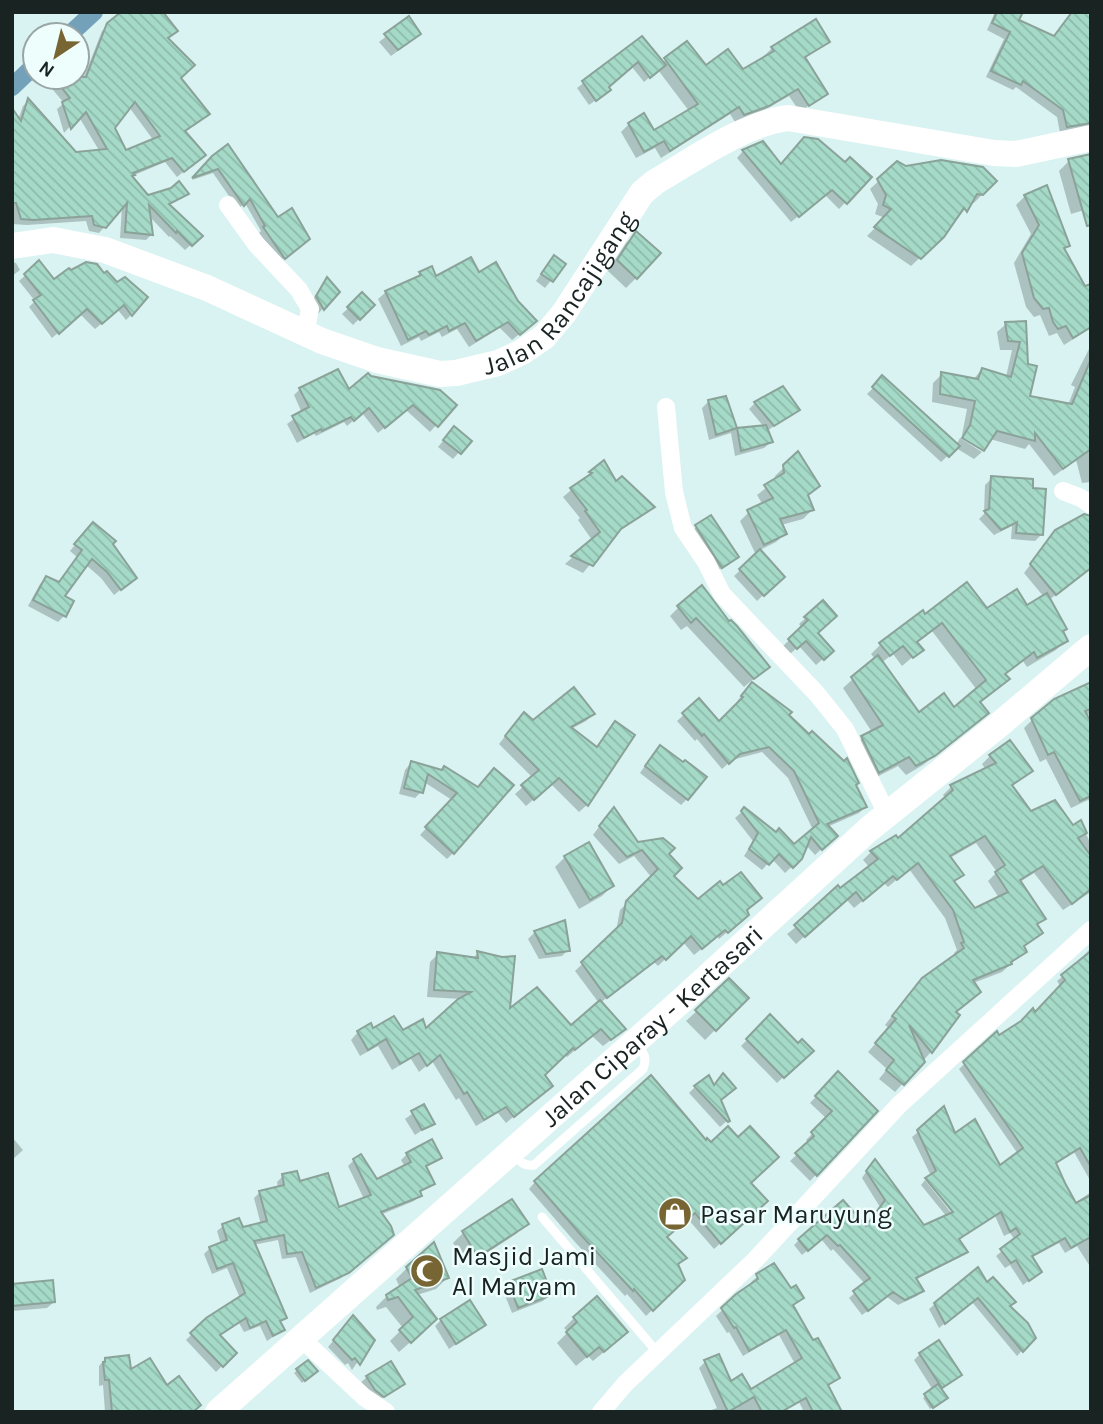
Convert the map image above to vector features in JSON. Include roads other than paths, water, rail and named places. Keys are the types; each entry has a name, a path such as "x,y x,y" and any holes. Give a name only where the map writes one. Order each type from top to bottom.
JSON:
{"main road":[{"name":"Jalan Rancajigang","path":"12,246 53,240 105,250 207,288 305,334 377,360 440,374 456,373 498,363 522,352 544,337 564,313 642,193 655,182 752,127 788,118 995,153 1016,154 1091,138"},
{"name":"Jalan Ciparay - Kertasari","path":"218,1412 887,814 1091,647"}],"street":[{"path":"228,205 256,244 299,290 310,309 305,334"},
{"path":"666,407 674,492 683,528 706,562 722,594 817,694 845,729 887,814"},
{"path":"1063,491 1091,505"},
{"path":"601,1412 657,1352 755,1260 899,1105 1091,930"},
{"path":"302,1339 364,1397 386,1412"}],"lane":[{"path":"541,1217 657,1352"}],"waterway":[{"path":"84,21 94,12"},
{"path":"12,87 21,78"}],"place":[{"name":"Pasar Maruyung","path":"675,1214"},
{"name":"Masjid Jami Al Maryam","path":"427,1271"}]}
